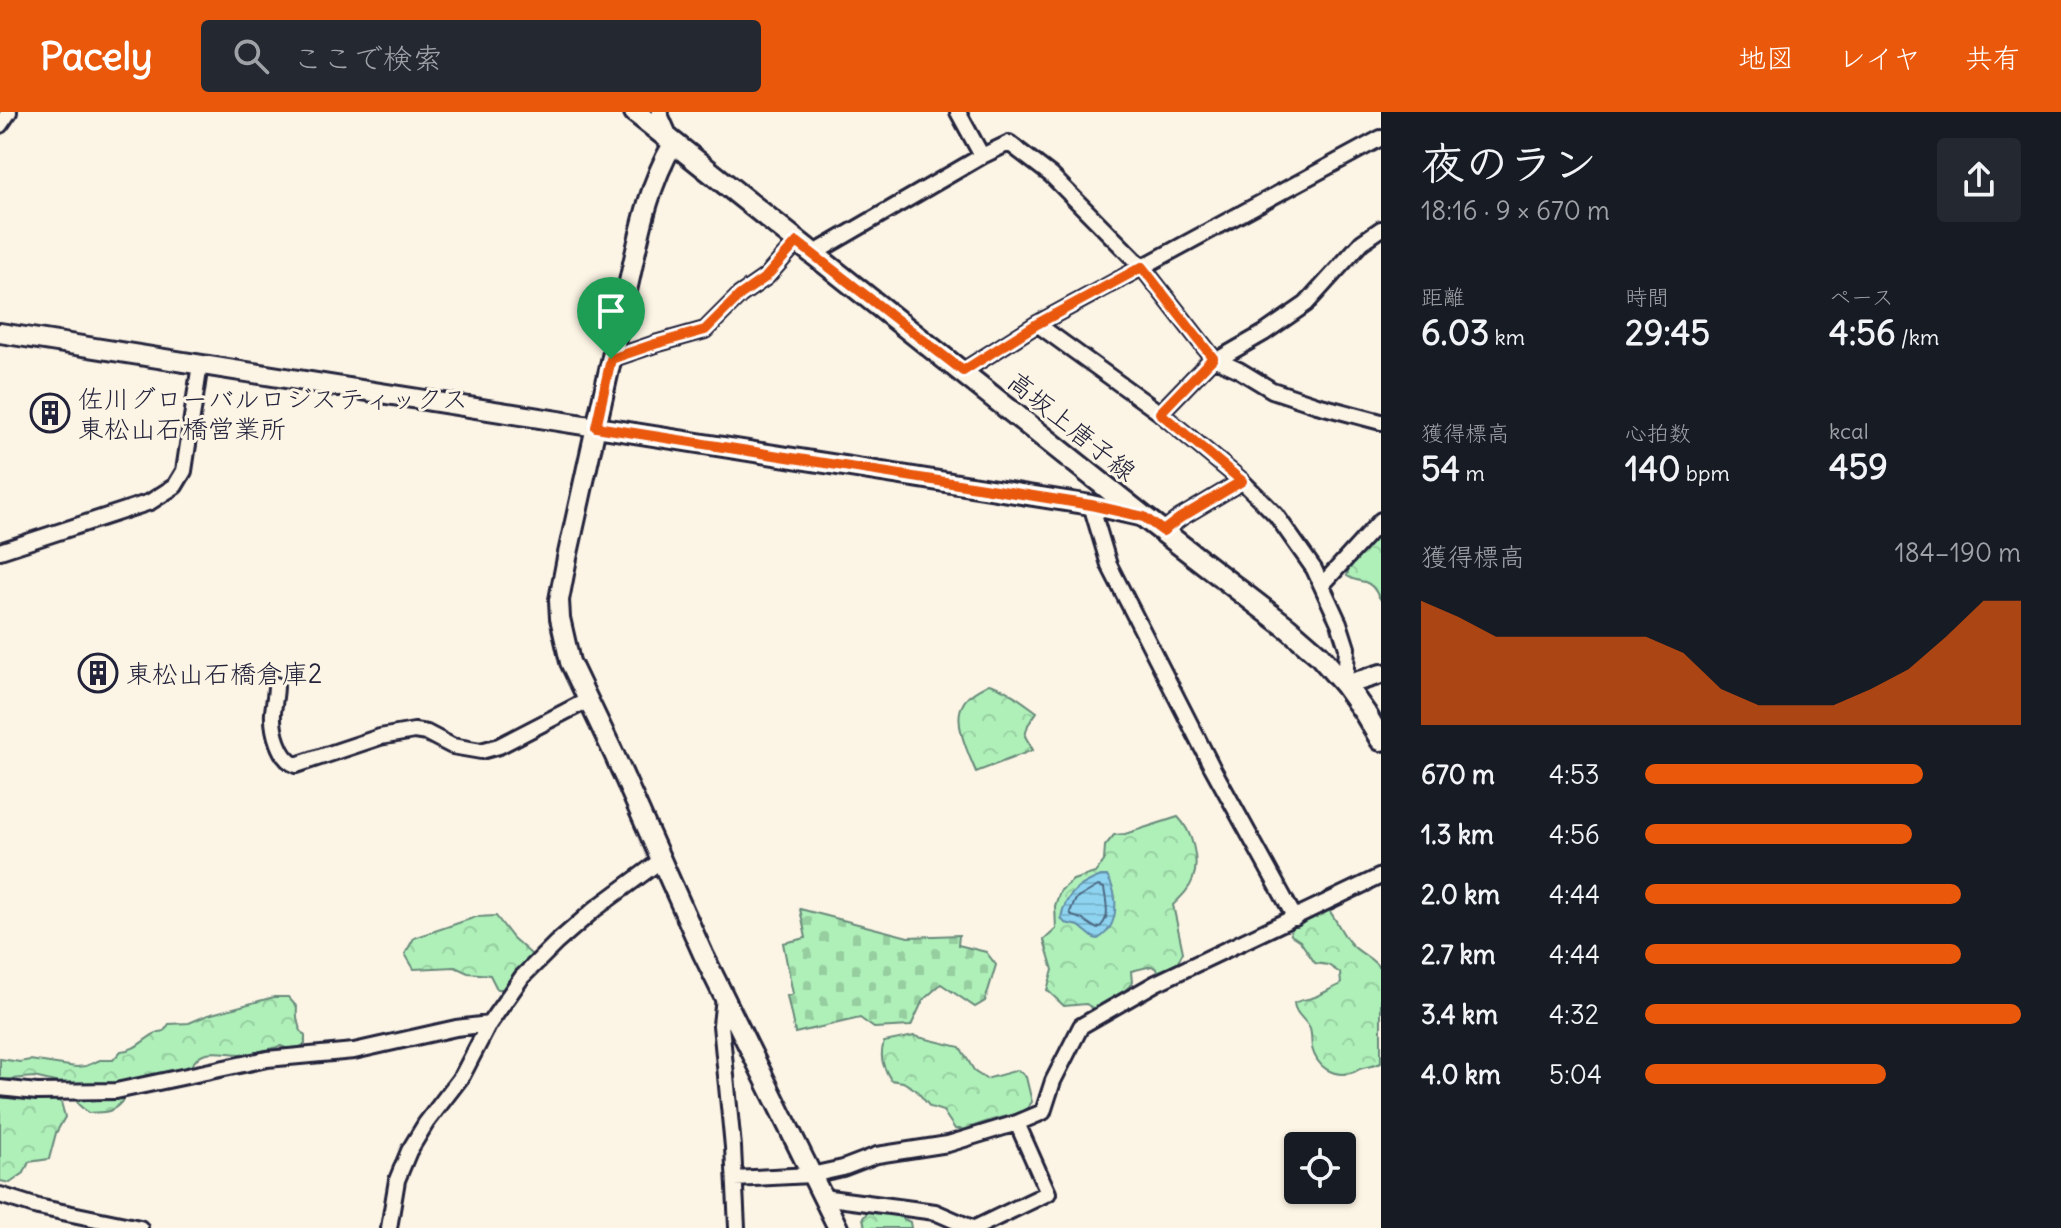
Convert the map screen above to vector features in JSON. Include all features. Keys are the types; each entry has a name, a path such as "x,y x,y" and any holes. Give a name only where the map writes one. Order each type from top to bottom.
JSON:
{"main road":[{"name":"高坂上唐子線","path":"635,112 1288,628 1319,655 1345,685 1381,740"}],"street":[{"path":"0,125 9,112"},
{"path":"659,112 673,144 660,164 653,185 611,359 559,600 560,618 570,662 660,861 838,1228"},
{"path":"958,112 982,156"},
{"path":"963,371 1037,324 1381,138"},
{"path":"611,359 705,330 740,295 805,248 1009,143 1051,175 1142,267 1215,359 1272,390 1381,422"},
{"path":"1160,413 1215,359 1264,333 1306,304 1362,242 1381,229"},
{"path":"1037,324 1160,413 1242,481 1276,515 1314,569 1339,623 1347,648 1345,685 1381,674"},
{"path":"0,333 1091,505 1144,517"},
{"path":"0,551 150,502 175,486 184,471 200,364"},
{"path":"1163,531 1242,481"},
{"path":"1091,505 1109,565 1212,767 1295,918"},
{"path":"1322,585 1381,520"},
{"path":"276,685 273,712 276,737 290,764 296,765 380,737 414,731 427,733 452,746 481,751 499,746 588,700"},
{"path":"389,1228 397,1180 409,1151 462,1076 489,1024 522,977 595,909 660,861"},
{"path":"735,1179 811,1175 843,1168 877,1155 948,1144 1043,1112 1053,1081 1081,1026 1156,983 1381,876"},
{"path":"724,997 721,1025 737,1228"},
{"path":"0,1088 37,1092 116,1091 267,1059 354,1051 456,1028 489,1024"},
{"path":"822,1197 935,1212 974,1228 1048,1193 1017,1123"},
{"path":"0,1195 38,1207 140,1228"}],"green space":[{"path":"1381,528 1381,600 1371,585 1347,576 1349,567"},
{"path":"989,684 1008,692 1037,712 1025,736 1033,750 976,772 963,738 960,711 967,698"},
{"path":"1178,817 1191,838 1196,863 1191,883 1173,905 1183,952 1177,964 1159,971 1152,966 1131,971 1132,983 1126,990 1096,1010 1086,1004 1064,1006 1047,990 1053,970 1044,940 1056,929 1055,906 1060,891 1073,880 1095,873 1104,861 1105,846 1114,835"},
{"path":"800,909 908,937 959,935 958,945 986,952 996,965 985,1001 975,1007 941,984 923,1000 911,1026 874,1028 860,1018 795,1033 787,996 793,994 783,943 806,938"},
{"path":"1328,909 1351,944 1381,970 1381,1063 1344,1074 1326,1069 1318,1060 1312,1048 1310,1029 1296,1011 1294,1003 1341,984 1340,973 1328,965 1315,963 1300,941 1291,935 1290,926"},
{"path":"496,916 513,938 531,954 522,984 497,989 490,975 468,973 455,967 414,969 405,954 414,938 476,917"},
{"path":"274,997 288,997 297,1007 298,1023 305,1036 305,1044 293,1051 281,1046 244,1054 203,1054 182,1071 137,1079 122,1101 109,1111 88,1113 79,1105 68,1085 34,1077 0,1080 0,1059 76,1067 100,1060 113,1060 121,1051 164,1031 169,1024 189,1023"},
{"path":"914,1036 960,1047 975,1072 986,1079 1018,1070 1026,1077 1032,1102 1024,1112 955,1129 943,1111 930,1107 916,1090 903,1082 891,1080 886,1071 882,1057 884,1042"},
{"path":"0,1096 48,1098 61,1102 65,1117 56,1133 49,1159 29,1162 24,1173 10,1183 0,1181"},
{"path":"869,1210 898,1216 910,1222 911,1228 865,1228 863,1218"}],"water":[{"path":"1101,876 1107,876 1111,884 1115,910 1110,926 1098,939 1061,918 1070,896"}],"place":[{"name":"佐川グローバルロジスティックス 東松山石橋営業所","path":"50,413"},
{"name":"東松山石橋倉庫2","path":"98,673"}],"route":[{"path":"797,242 963,371 1037,324 1142,267 1213,358 1160,413 1242,481 1163,531 1144,517 1091,505 596,427 611,359 705,330 740,295 766,277 797,242"}]}
